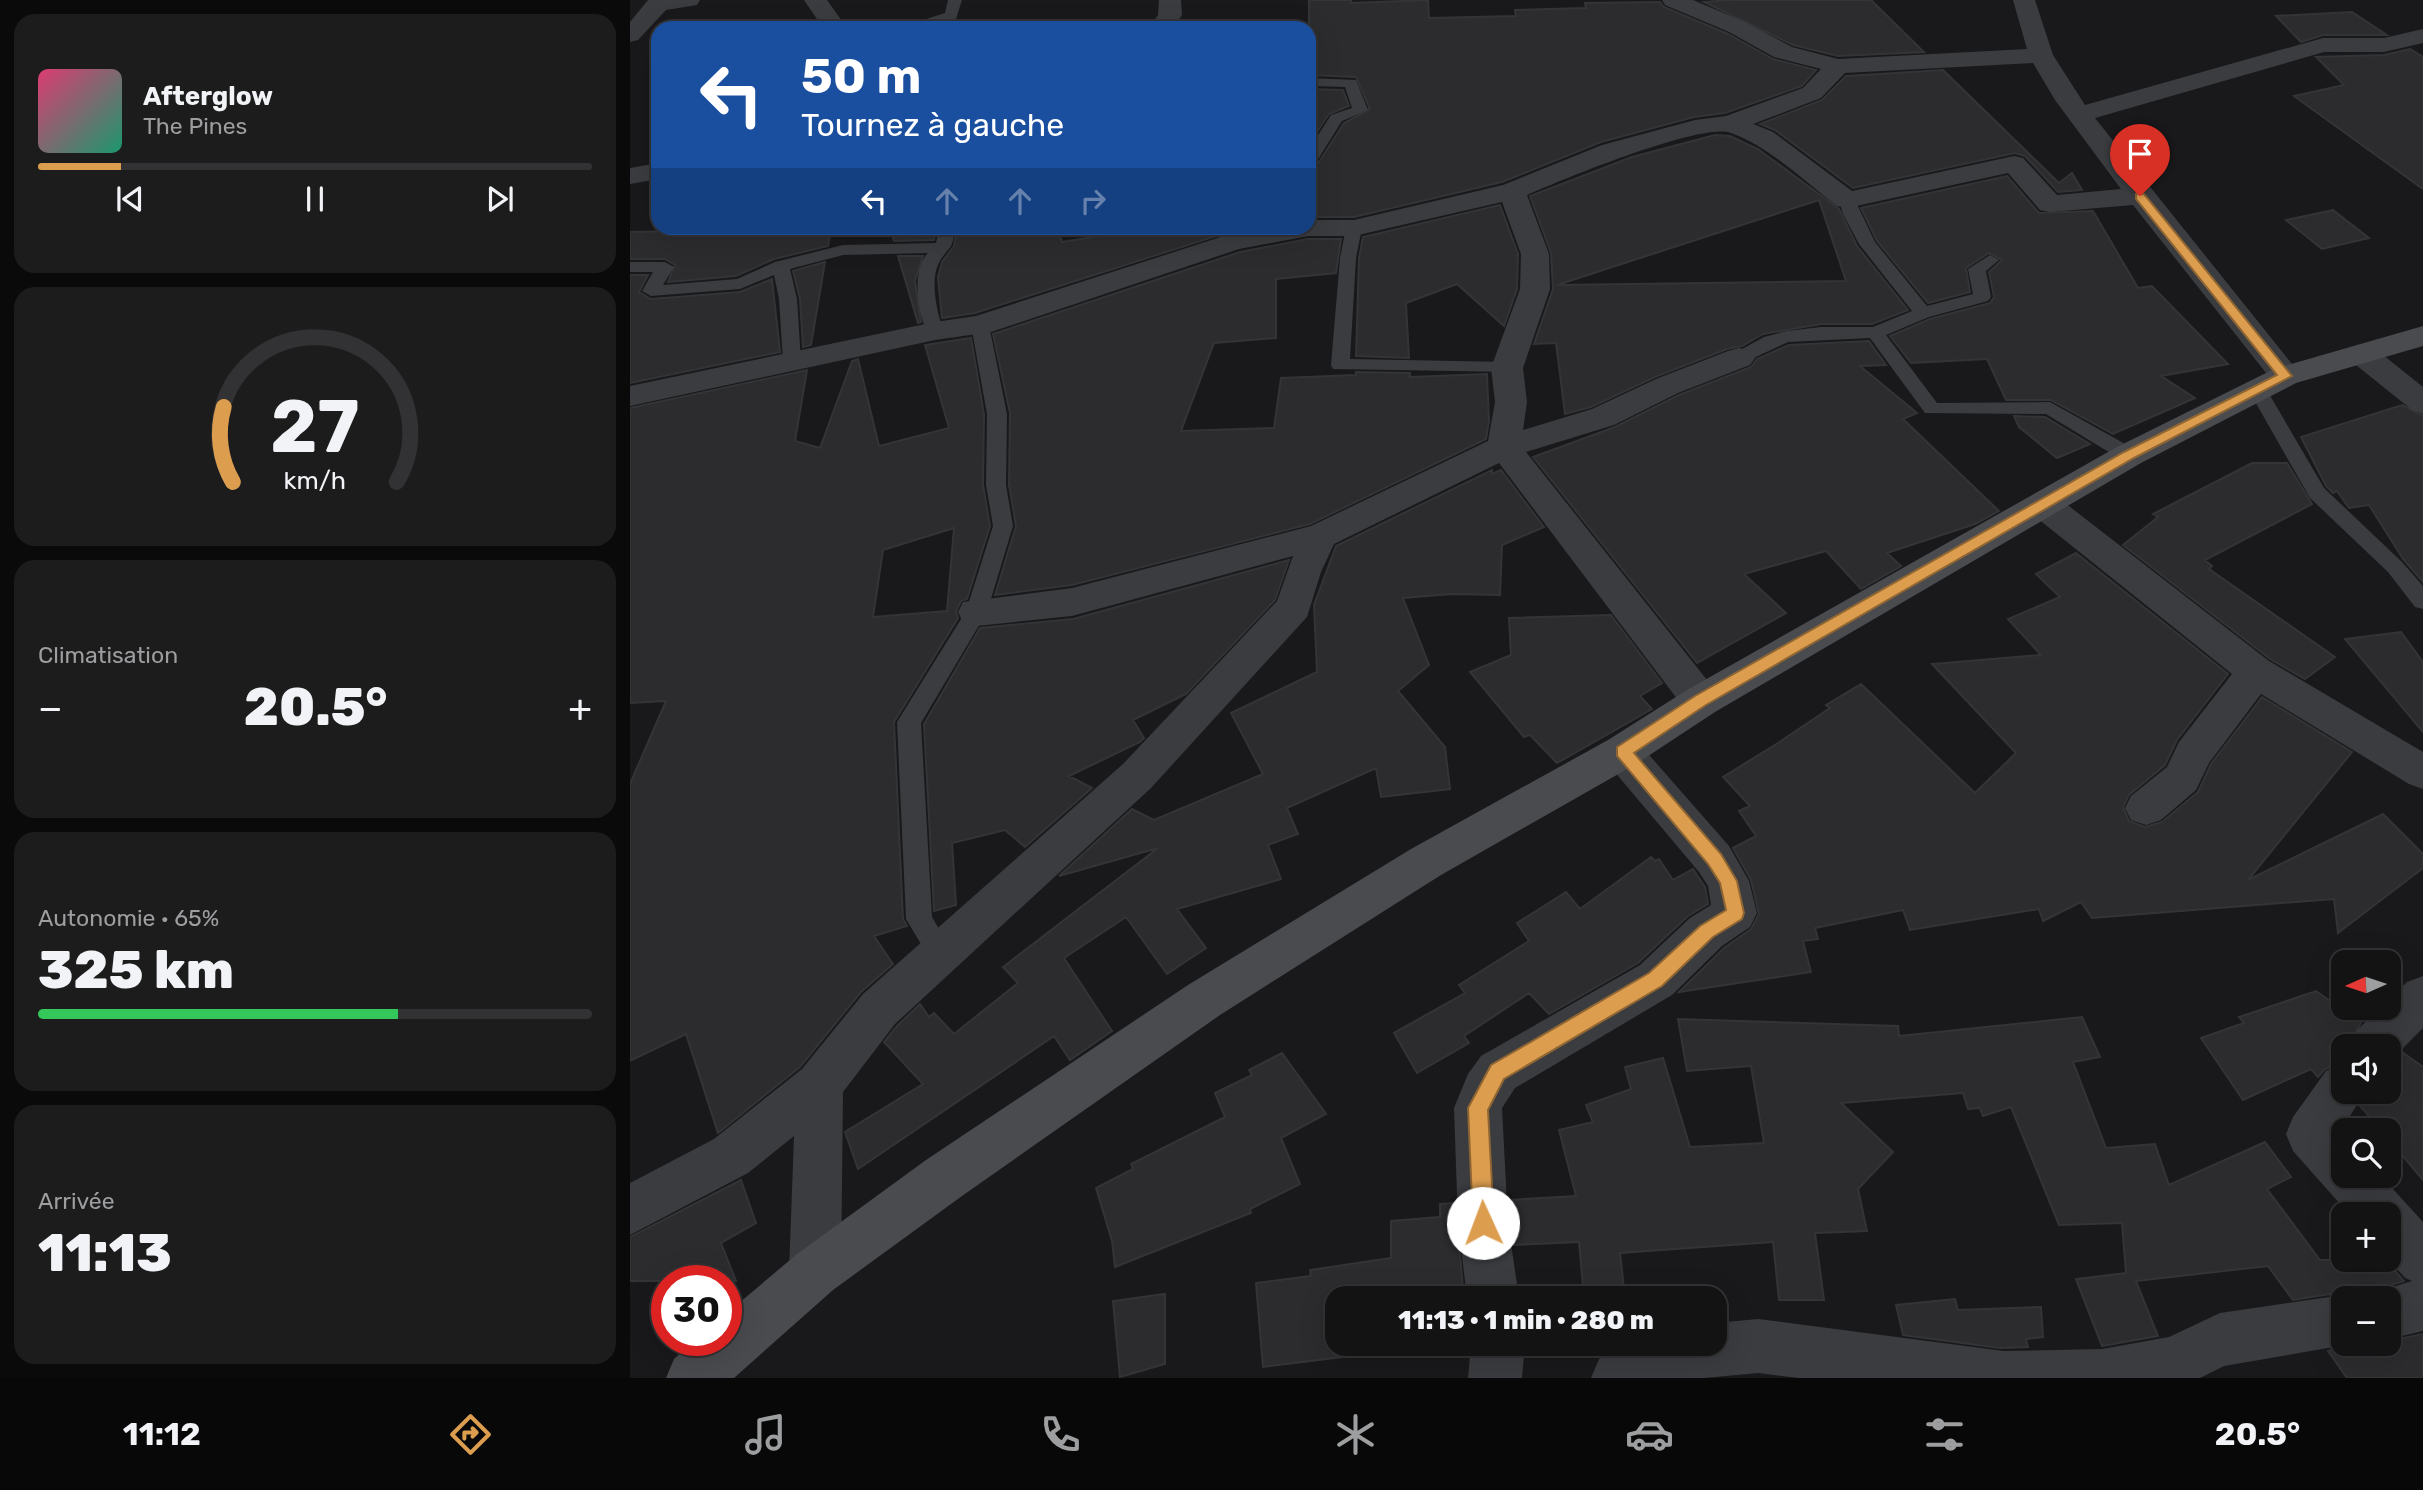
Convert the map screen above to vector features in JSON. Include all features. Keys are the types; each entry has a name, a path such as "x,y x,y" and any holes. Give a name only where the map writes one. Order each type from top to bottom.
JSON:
{"street":[{"path":"630,36 654,12 651,2 689,0"},
{"path":"1166,21 1170,15 1170,0"},
{"path":"1673,0 1737,27 1783,52 1838,66 2041,55"},
{"path":"2024,0 2041,55 2064,95 2140,196 2271,383"},
{"path":"824,1 832,21"},
{"path":"2079,115 2323,45 2384,45 2423,36"},
{"path":"1316,229 1354,228 1512,191 1611,151 1695,128 1731,123 1812,93 1838,66"},
{"path":"1731,123 1764,138 1847,200 1979,169 2014,164 2050,204 2140,196"},
{"path":"630,176 651,172"},
{"path":"1512,191 1535,254 1535,289 1507,368 1511,402 1504,447 1701,701"},
{"path":"630,396 861,349 935,331 980,325 1233,242 1266,235"},
{"path":"693,1378 815,1272 944,1178 1204,1000 1426,862 1622,751 1701,701 2129,455 2271,383 2423,336"},
{"path":"2362,354 2423,403"},
{"path":"976,612 1072,602 1321,536 1504,447 1603,417 1739,358"},
{"path":"2044,505 2256,672 2423,772"},
{"path":"630,1210 731,1156 819,1086 879,1009 939,951 1163,751 1294,607 1303,572 1321,536"},
{"path":"2146,808 2182,778 2193,754 2256,672"},
{"path":"1491,1286 1483,1223 1478,1130 1478,1108 1485,1090 1497,1072 1656,979 1706,932 1735,913 1728,881 1714,859 1622,751"},
{"path":"2385,1034 2423,997"},
{"path":"815,1272 819,1086"},
{"path":"2331,1104 2310,1134 2331,1158"},
{"path":"2359,1188 2371,1202"},
{"path":"2401,1235 2423,1260"},
{"path":"2401,1310 2423,1305"},
{"path":"1619,1378 1665,1355 1693,1350 1758,1346 2004,1378 2102,1376 2173,1363 2220,1340 2331,1323"},
{"path":"1495,1378 1498,1356"}],"lane":[{"path":"932,21 951,16 955,0"},
{"path":"1316,82 1351,83 1360,110 1336,118 1316,150"},
{"path":"1847,200 1849,214 1864,237 1923,313"},
{"path":"1354,228 1348,258 1340,365 1507,368"},
{"path":"935,331 926,309 930,261 943,247 946,235"},
{"path":"630,267 664,267 651,291 740,284 781,266 843,250 943,247"},
{"path":"1739,358 1756,346 1808,331 1875,333 1923,313 1982,297 1977,269 1990,260"},
{"path":"781,266 788,299 792,361"},
{"path":"939,951 919,919 909,722 976,612 1003,526 996,485 997,414 980,325"},
{"path":"1875,333 1932,409 2050,408 2129,455"},
{"path":"2271,383 2317,493 2395,567 2423,601"}],"building":[{"path":"1309,0 1351,0 1351,3 1428,0 1429,18 1516,16 1515,10 1586,8 1585,3 1660,2 1664,7 1728,34 1773,59 1816,70 1802,86 1725,113 1694,117 1601,142 1502,182 1354,217 1316,217 1316,165 1344,123 1370,109 1356,77 1316,75 1316,21 1309,21"},
{"path":"1871,0 1924,52 1838,56 1793,45 1704,2"},
{"path":"2352,12 2387,35 2323,35 2301,42 2276,16"},
{"path":"2410,49 2423,57 2423,189 2294,96 2344,85 2316,57 2384,55"},
{"path":"1943,70 2059,183 2072,173 2082,190 2058,192 2025,156 2015,153 1853,188 1775,130 1760,124 1822,100 1846,76"},
{"path":"1316,89 1343,90 1349,106 1329,114 1316,134"},
{"path":"1715,135 1730,136 1758,149 1839,209 1857,246 1908,310 1872,324 1821,324 1763,334 1742,346 1727,349 1655,377 1591,407 1565,414 1556,343 1534,344 1553,289 1551,253 1530,196 1632,157","holes":["1819,200 1846,281 1557,285"]},
{"path":"2007,176 2039,213 2093,211 2138,288 2152,286 2228,364 2161,376 2195,398 2113,434 2051,400 2006,400 1987,359 1911,363 1890,336 1930,319 1990,303 1994,297 1989,272 2002,260 1989,253 1966,268 1970,292 1928,303 1877,241 1861,208"},
{"path":"1500,205 1518,254 1517,289 1504,326 1457,284 1406,303 1409,358 1356,356 1359,258 1363,237"},
{"path":"2333,210 2369,238 2322,249 2286,220"},
{"path":"630,232 651,232 651,235 830,235 828,246 774,259 736,276 668,282 675,265 665,259 630,259"},
{"path":"892,235 935,235 934,240 894,241"},
{"path":"956,235 1060,235 1062,242 1105,235 1219,235 975,313 942,318 938,277 942,262 954,246"},
{"path":"1308,239 1341,239 1336,273 1276,279 1276,338 1214,343 1181,431 1274,428 1281,378 1356,375 1356,372 1410,373 1410,377 1487,374 1489,421 1486,439 1310,524 1072,585 995,595 1016,526 1009,485 1010,413 993,334 1240,252"},
{"path":"898,256 923,256 915,281 921,322 918,323"},
{"path":"825,262 811,345 803,347 800,299 793,271"},
{"path":"630,275 648,275 639,292 651,299 740,292 772,279 780,352 630,383"},
{"path":"971,338 984,414 983,485 990,526 967,599 961,601 956,611 958,618 894,722 903,919 907,926 874,936 893,964 861,992 800,1067 718,1133 686,1034 630,1061 630,784 666,701 630,703 630,408 807,370 795,441 820,448 852,361 858,359 879,446 949,428 925,345","holes":["954,528 947,611 873,617 883,550"]},
{"path":"1869,341 1886,365 1860,366 1917,413 1903,419 1999,511 1975,524 1887,553 1901,566 1861,589 1826,551 1744,574 1786,613 1697,663 1533,457 1615,427 1679,395 1751,367 1757,359 1789,345"},
{"path":"2402,405 2423,416 2423,582 2403,559 2369,505 2349,508 2337,491 2333,493 2326,486 2301,437"},
{"path":"2014,416 2045,417 2090,444 2057,458 2019,427"},
{"path":"2252,463 2287,463 2312,504 2205,560 2212,566 2209,569 2335,657 2305,679 2270,659 2123,545 2158,517 2153,514"},
{"path":"1492,470 1492,474 1501,470 1544,527 1502,545 1500,595 1452,594 1403,598 1429,665 1398,691 1445,747 1450,789 1381,797 1376,768 1287,808 1298,834 1268,845 1281,879 1177,909 1206,948 1167,974 1126,917 1064,958 1112,1031 1070,1060 1054,1036 858,1169 845,1132 923,1084 884,1042 897,1026 920,1004 929,1017 934,1013 954,1034 1018,983 1003,967 1158,848 1059,876 1132,809 1154,820 1263,774 1231,713 1317,672 1314,605 1336,546"},
{"path":"2076,553 2228,674 2177,740 2165,765 2129,795 2123,807 2129,821 2145,827 2162,822 2198,792 2211,764 2262,697 2352,752 2248,880 2383,814 2423,854 2423,868 2338,933 2334,899 2092,918 2081,902 2043,921 2039,909 1910,930 1903,910 1815,928 1818,939 1803,941 1811,972 1679,992 1724,948 1751,929 1759,914 1751,880 1733,848 1756,836 1739,811 1750,806 1723,777 1830,708 1826,705 1861,684 1975,793 2016,753 1932,664 2041,655 2008,619 2060,597 2036,574"},
{"path":"1289,560 1275,600 1186,694 1133,720 1144,738 1140,742 1069,776 1092,788 1025,847 1005,830 952,843 956,905 934,911 924,724 980,628 1073,619"},
{"path":"1611,615 1662,683 1640,696 1652,709 1557,763 1530,735 1524,737 1470,672 1511,655 1509,618"},
{"path":"2401,632 2423,662 2423,732 2345,639"},
{"path":"1651,857 1655,861 1659,859 1673,880 1693,869 1705,887 1708,904 1688,916 1638,963 1549,1014 1529,993 1464,1036 1469,1043 1417,1073 1394,1033 1465,993 1459,985 1529,941 1517,923 1566,892 1580,909"},
{"path":"2316,991 2331,1002 2331,1020 2357,1020 2361,1023 2354,1034 2331,1034 2331,1067 2318,1077 2311,1069 2243,1100 2201,1038 2244,1023 2239,1017"},
{"path":"2082,1017 2100,1057 2073,1062 2106,1148 2155,1144 2169,1185 2265,1142 2291,1177 2267,1189 2320,1260 2331,1260 2331,1272 2396,1272 2404,1281 2388,1286 2331,1286 2331,1294 2293,1300 2268,1266 2136,1281 2158,1336 2102,1346 2076,1279 2126,1273 2122,1223 2059,1225 2011,1107 1983,1116 1980,1108 1968,1109 1963,1093 1841,1103 1893,1152 1858,1189 1867,1231 1815,1233 1824,1300 1779,1300 1773,1242 1620,1253 1624,1286 1583,1286 1579,1242 1514,1245 1509,1200 1576,1196 1559,1130 1593,1122 1586,1105 1631,1089 1625,1067 1663,1058 1690,1147 1764,1143 1751,1066 1687,1071 1678,1019 1898,1026 1899,1036"},
{"path":"1282,1053 1326,1114 1281,1138 1300,1184 1250,1209 1251,1213 1115,1267 1112,1241 1096,1188 1133,1169 1131,1164 1225,1117 1215,1093 1252,1075 1249,1070"},
{"path":"2401,1053 2423,1067 2423,1180 2401,1154 2401,1118 2370,1118 2360,1106 2401,1104"},
{"path":"741,1180 756,1223 721,1243 730,1265 651,1265 651,1281 630,1281 630,1237"},
{"path":"1455,1203 1463,1286 1325,1286 1325,1356 1342,1357 1263,1367 1256,1283 1311,1276 1310,1270 1391,1258 1391,1221 1440,1217 1440,1204"},
{"path":"1165,1294 1165,1364 1120,1377 1113,1301"},
{"path":"1955,1299 1958,1310 2041,1307 2043,1337 2026,1339 2028,1347 2000,1348 1903,1335 1896,1305"},
{"path":"2423,1334 2423,1378 2347,1378 2332,1356 2401,1356 2401,1339"}],"route":[{"path":"1483,1223 1478,1108 1485,1090 1497,1072 1656,979 1706,932 1735,913 1728,881 1714,859 1622,751 1701,701 2129,455 2285,376 2140,196"}]}
